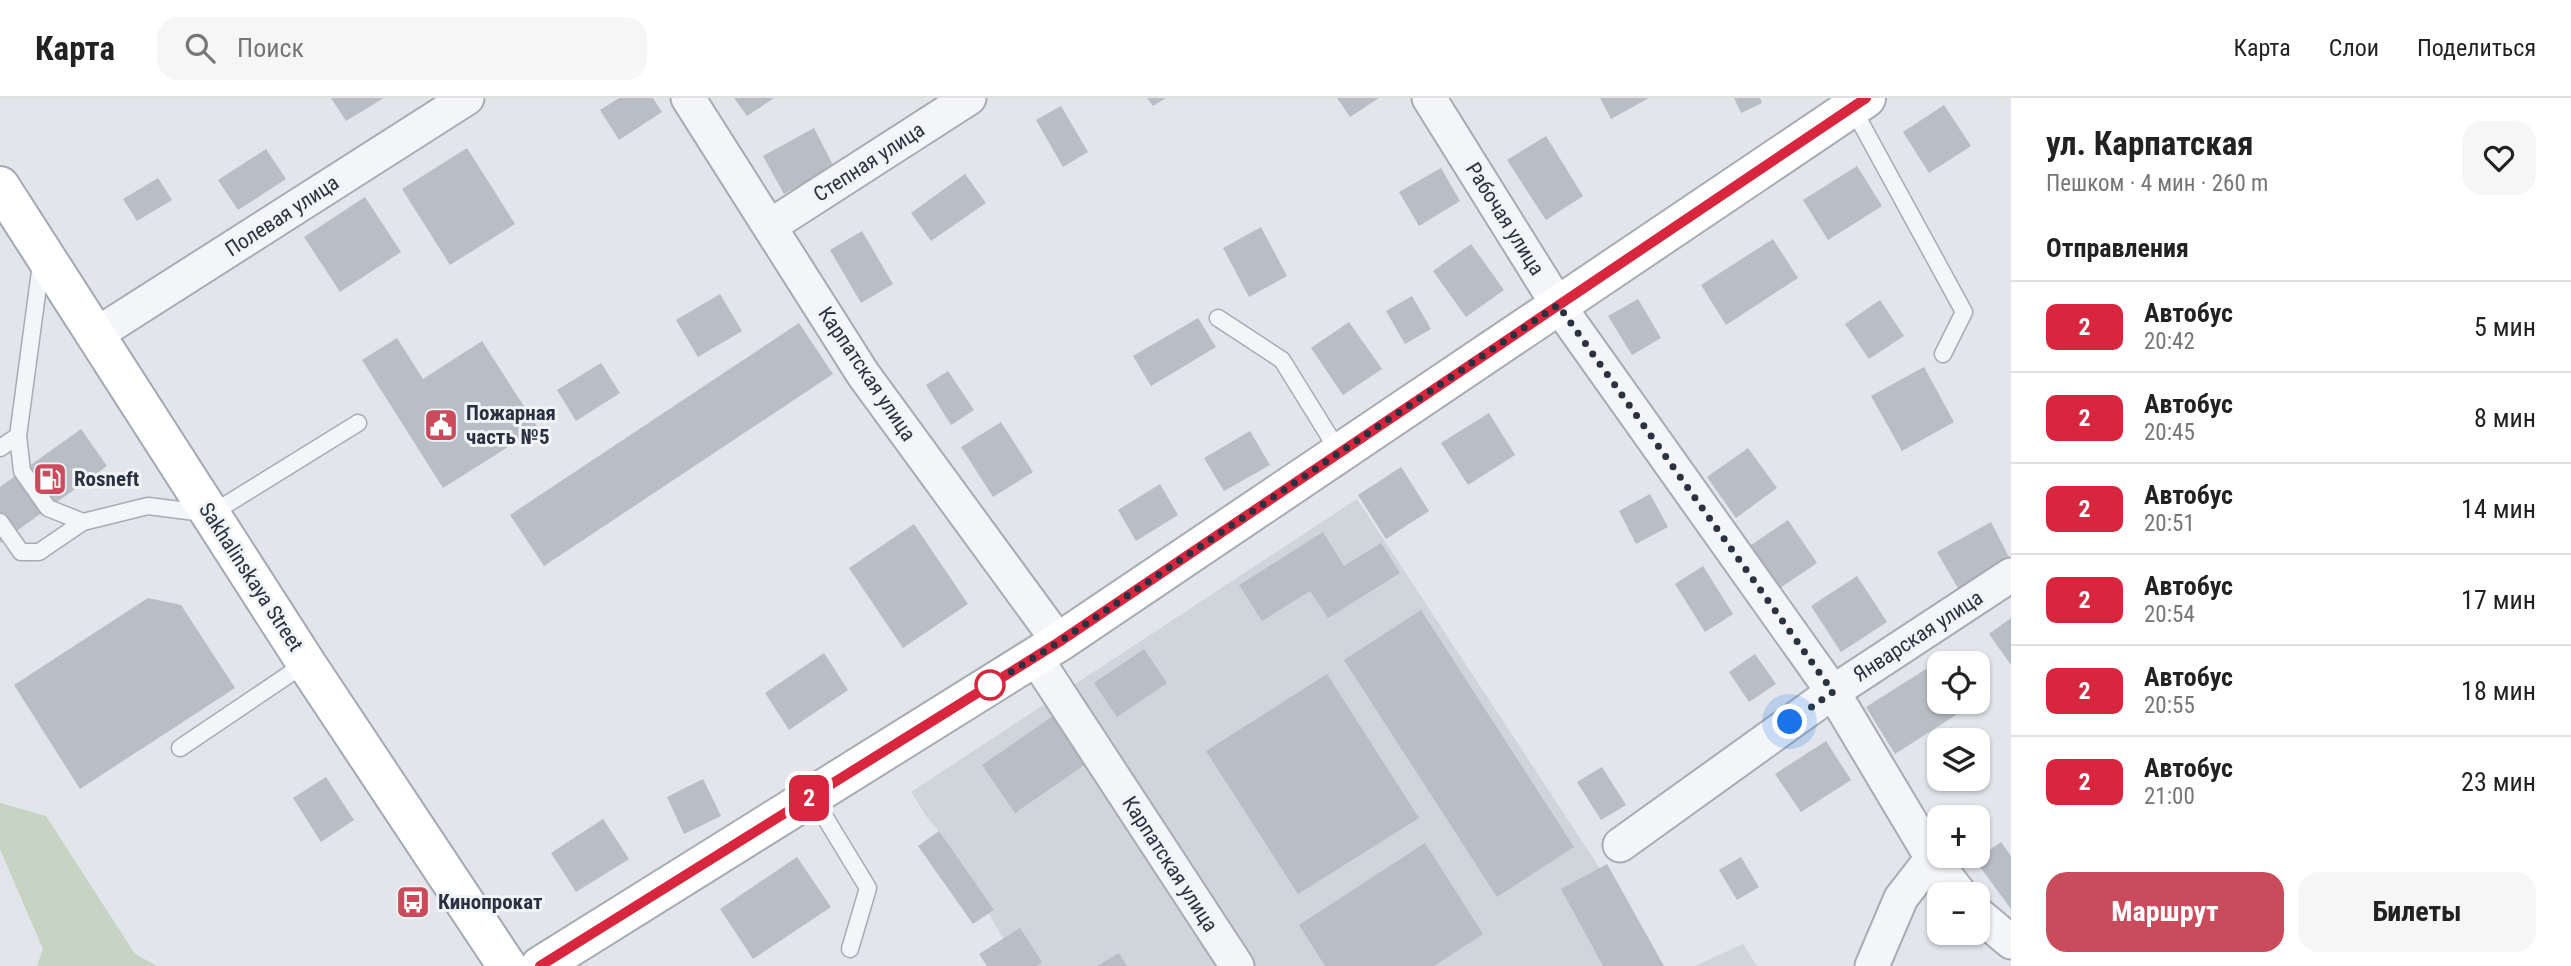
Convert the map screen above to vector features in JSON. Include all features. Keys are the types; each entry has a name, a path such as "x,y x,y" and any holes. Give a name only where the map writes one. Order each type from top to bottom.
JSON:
{"street":[{"name":"Полевая улица","path":"97,334 467,98"},
{"name":"Карпатская улица","path":"688,98 863,374 1047,650 1237,966"},
{"name":"Степная улица","path":"770,226 969,98"},
{"name":"Рабочая улица","path":"1429,98 1558,305 1833,692 1927,850"},
{"path":"540,966 1047,650 1859,103"},
{"name":"Sakhalinskaya Street","path":"0,186 306,663 507,966"},
{"name":"Январская улица","path":"1620,845 1833,692 2011,575"},
{"path":"1872,966 1901,898 1927,864"},
{"name":"Рабочая улица","path":"1940,868 1951,882"},
{"path":"1990,925 2011,943"}],"lane":[{"path":"1859,103 1965,312 1943,354"},
{"path":"43,251 18,436 22,471 48,508 83,522"},
{"path":"1219,318 1282,360 1339,452"},
{"path":"0,522 21,552 39,552 83,522 148,506 211,514 358,423"},
{"path":"0,448 18,436"},
{"path":"180,748 306,663"},
{"path":"812,796 868,888 850,949"}],"shaded area":[{"path":"1357,499 1664,966 1020,966 939,831 911,792"},
{"path":"1743,944 1757,966 1695,966"}],"green space":[{"path":"0,803 46,816 135,954 157,966 37,966 43,949 0,849"}],"building":[{"path":"331,98 384,98 346,121"},
{"path":"619,98 653,98 662,112 619,140 600,110"},
{"path":"734,98 774,98 747,116"},
{"path":"1147,98 1166,98 1153,106"},
{"path":"1337,98 1379,98 1350,117"},
{"path":"1600,98 1649,98 1611,119"},
{"path":"1734,98 1760,98 1762,103 1741,113"},
{"path":"1944,105 1971,146 1929,173 1903,132"},
{"path":"1061,106 1088,152 1063,167 1036,120"},
{"path":"814,128 834,167 784,194 763,156"},
{"path":"1546,136 1583,196 1546,220 1507,160"},
{"path":"467,148 515,224 450,265 402,189"},
{"path":"266,149 286,179 238,210 218,180"},
{"path":"1857,166 1882,206 1828,240 1803,200"},
{"path":"1441,168 1460,201 1419,226 1399,192"},
{"path":"965,174 986,203 931,241 911,213"},
{"path":"158,178 172,200 137,221 123,199"},
{"path":"365,197 401,252 340,292 304,237"},
{"path":"1261,227 1287,276 1249,297 1223,248"},
{"path":"862,231 893,284 861,303 830,250"},
{"path":"1773,239 1798,278 1726,325 1701,285"},
{"path":"1471,244 1504,290 1466,317 1433,271"},
{"path":"720,294 742,331 698,357 676,320"},
{"path":"1412,296 1431,329 1405,344 1386,311"},
{"path":"1638,299 1661,338 1632,355 1608,316"},
{"path":"1880,300 1904,336 1869,359 1845,324"},
{"path":"1198,318 1216,347 1151,386 1133,356"},
{"path":"1349,322 1382,369 1343,395 1311,348"},
{"path":"799,323 833,374 544,566 510,515"},
{"path":"397,338 423,379 482,341 538,428 443,488 362,360"},
{"path":"601,363 620,393 576,421 557,390"},
{"path":"1924,367 1954,422 1902,451 1871,396"},
{"path":"948,371 974,410 951,425 926,385"},
{"path":"1489,413 1515,455 1468,485 1441,443"},
{"path":"1001,422 1033,472 993,497 961,447"},
{"name":"Rosneft","path":"81,429 107,466 0,543 0,487"},
{"path":"1250,431 1270,465 1224,491 1204,458"},
{"path":"1748,448 1777,488 1736,518 1707,477"},
{"path":"1401,467 1429,511 1386,539 1358,495"},
{"path":"1160,484 1178,515 1136,541 1118,510"},
{"path":"1650,494 1668,527 1636,544 1619,511"},
{"path":"1788,520 1817,563 1780,588 1751,545"},
{"path":"1991,522 2011,561 1959,590 1937,552"},
{"path":"914,524 968,604 903,648 849,568"},
{"path":"1323,532 1344,566 1381,543 1400,573 1328,618 1310,591 1262,621 1239,585"},
{"path":"1703,566 1733,614 1705,632 1675,584"},
{"path":"1857,576 1887,622 1841,652 1811,606"},
{"path":"148,598 181,605 235,688 80,789 14,685"},
{"path":"1421,610 1574,847 1497,897 1344,660"},
{"path":"2011,618 2011,665 1989,634"},
{"path":"1144,649 1167,683 1117,717 1094,683"},
{"path":"824,653 848,690 789,730 765,693"},
{"path":"1755,654 1776,684 1749,702 1729,672"},
{"path":"1926,669 1927,714 1956,715 1936,728 1927,728 1927,734 1895,754 1866,707"},
{"path":"1327,674 1419,818 1298,894 1206,751"},
{"path":"1053,716 1086,764 1015,813 982,765"},
{"path":"1826,741 1851,780 1801,812 1775,774"},
{"path":"1602,767 1626,805 1601,820 1577,782"},
{"path":"326,777 354,820 321,842 293,798"},
{"path":"703,779 721,816 684,834 667,797"},
{"path":"603,819 629,859 576,892 551,853"},
{"path":"939,831 994,910 973,924 918,846"},
{"path":"2001,842 2011,856 2011,909 1981,868 1990,868 1990,850"},
{"path":"1425,843 1483,934 1434,966 1325,966 1299,925"},
{"path":"797,857 831,907 753,959 720,909"},
{"path":"1741,857 1759,887 1737,900 1719,870"},
{"path":"1607,864 1664,966 1603,966 1561,889"},
{"path":"1020,928 1042,962 1037,966 987,966 979,954"},
{"path":"1119,953 1127,966 1097,966"}],"bus line":[{"name":"2","path":"540,966 1059,642 1866,98"}],"place":[{"name":"Пожарная часть №5","path":"441,425"},
{"name":"Rosneft","path":"50,479"},
{"name":"Кинопрокат","path":"413,902"}],"route":[{"path":"990,685 1059,642 1558,305 1833,692 1790,722"}]}
